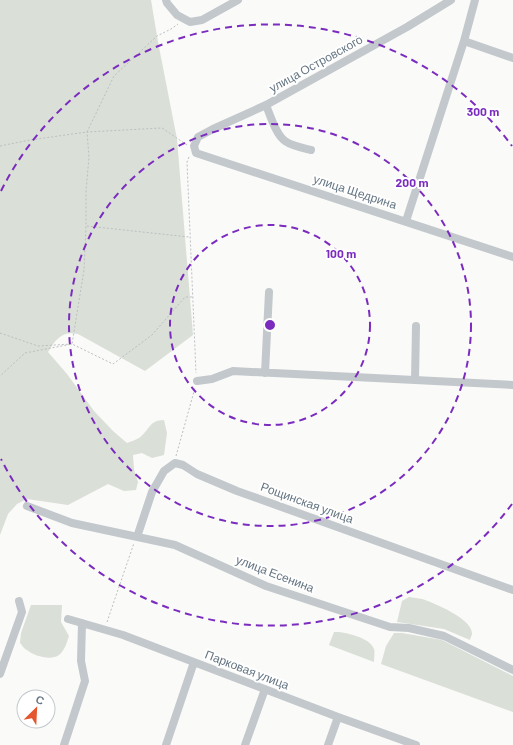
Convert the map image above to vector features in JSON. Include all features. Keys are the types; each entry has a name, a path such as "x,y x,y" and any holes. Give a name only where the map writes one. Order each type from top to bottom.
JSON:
{"street":[{"path":"166,0 177,15 190,22 202,20 238,0"},
{"name":"улица Островского","path":"194,146 198,137 266,105 407,27 451,0"},
{"path":"406,221 464,41 475,0"},
{"path":"464,41 513,58"},
{"path":"266,105 279,134 284,140 290,144 311,150"},
{"name":"улица Щедрина","path":"194,146 196,153 513,257"},
{"path":"265,373 269,292"},
{"path":"415,380 416,326"},
{"path":"197,381 212,379 233,371 513,385"},
{"path":"137,537 152,492 164,470 175,463"},
{"name":"Рощинская улица","path":"175,463 183,465 197,474 237,491 513,590"},
{"name":"улица Есенина","path":"27,506 72,523 175,545 266,586 292,595 390,627 409,628 444,636 513,670"},
{"path":"0,674 22,612 19,601"},
{"name":"Парковая улица","path":"68,619 123,635 338,717 416,745"},
{"path":"64,745 85,681 81,661 82,623"},
{"path":"166,745 194,662"},
{"path":"246,745 265,689"},
{"path":"328,745 338,717"}],"path":[{"path":"72,344 84,270 86,191 89,156 87,132 114,76 157,36 171,29 184,19"},
{"path":"0,146 87,132 162,128 191,147 194,146 187,162 197,381 175,463"},
{"path":"86,226 190,238"},
{"path":"0,334 38,346 72,344 113,364 152,335 185,297 194,297"},
{"path":"0,376 25,353 72,344"},
{"path":"104,630 137,537"}],"shaded area":[{"path":"0,0 151,0 177,139 193,335 145,371 78,334 72,333 64,335 54,343 48,352 67,374 94,411 127,443 139,438 155,422 164,420 167,433 164,455 152,458 142,453 133,455 134,470 138,482 136,490 124,491 108,484 68,505 27,499 17,504 8,514 0,535"},
{"path":"409,597 428,601 460,617 471,628 472,634 470,640 444,629 397,622 402,601"},
{"path":"31,605 62,605 61,622 69,636 63,651 56,657 47,658 34,654 25,649 20,643 21,633"},
{"path":"334,632 357,636 372,645 374,649 374,662 329,645"},
{"path":"394,633 442,640 513,676 513,712 381,664 386,646"}]}
